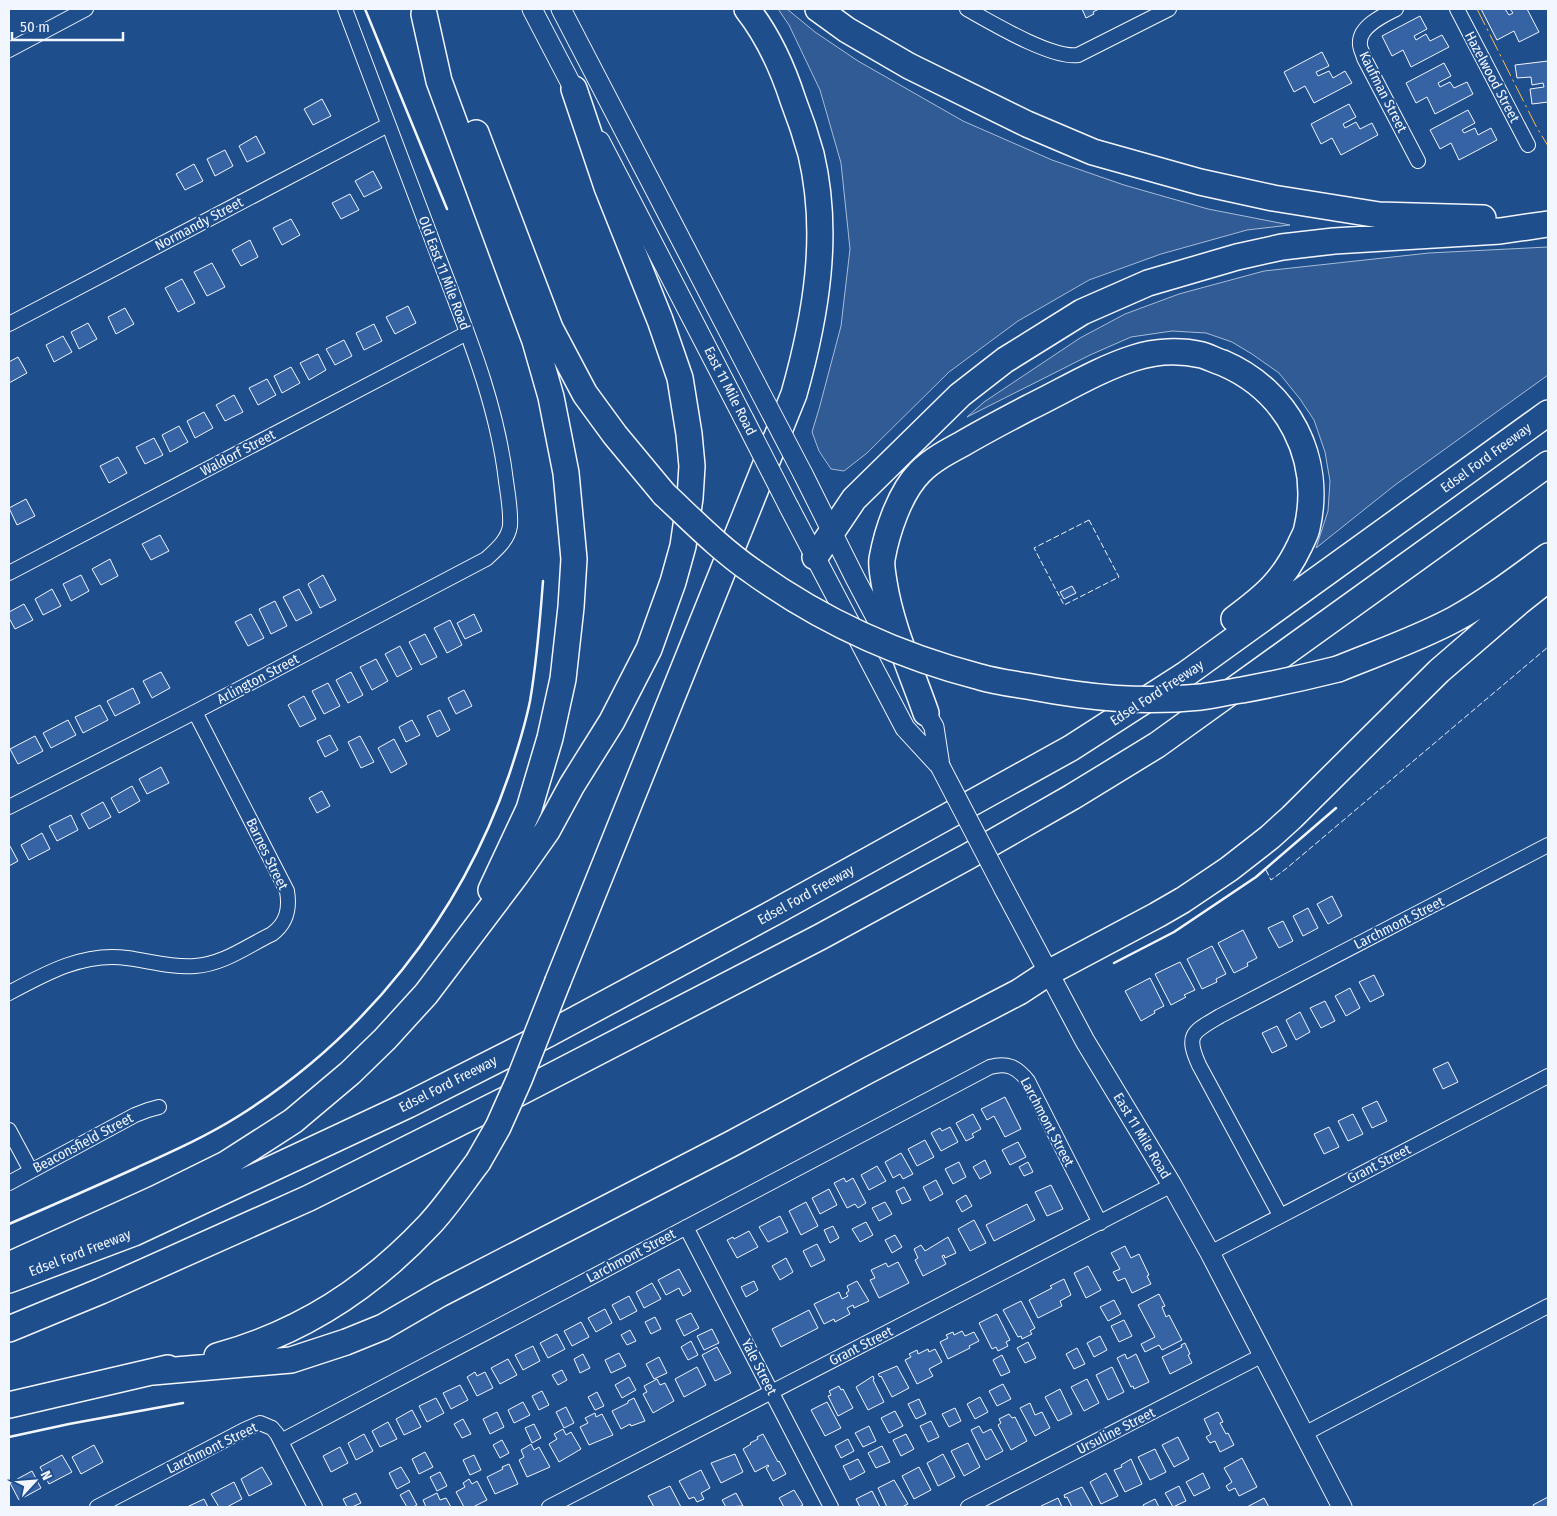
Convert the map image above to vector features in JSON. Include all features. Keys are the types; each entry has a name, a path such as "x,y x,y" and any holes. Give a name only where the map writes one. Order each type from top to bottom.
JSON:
{"highway":[{"path":"9,1405 235,1351 270,1339 327,1310 358,1289 407,1247 430,1224 478,1162 498,1127 516,1088 794,394 806,353 815,305 820,234 817,193 811,155 802,123 786,80 762,29 747,9"},
{"path":"818,9 847,30 909,66 1027,124 1093,152 1200,182 1273,198 1379,215 1497,218 1548,216"},
{"path":"423,12 439,81 535,341 548,387 566,473 574,559 571,607 562,679 550,738 529,809 492,887 441,974"},
{"path":"423,12 454,75 550,328 585,394 614,435 664,494 750,570 824,616 877,642 928,661 981,677 1078,696 1119,699 1202,697 1338,669 1414,638 1456,618 1495,594 1548,556"},
{"path":"9,1264 155,1199 226,1164 293,1121 350,1073 385,1039 426,994 547,832 572,785 612,722 649,649 673,582 682,546 690,498 692,466 689,434 680,378 660,320 607,187 574,89"},
{"path":"815,556 854,499 960,395 1005,360 1082,312 1148,283 1237,257 1282,247 1334,241 1500,232 1548,224"},
{"path":"926,713 888,605 882,562 890,528 907,488 920,472 936,458 1091,376 1133,358 1152,353 1182,352 1202,355 1238,370 1256,382 1288,414 1299,435 1307,461 1311,484 1307,529 1295,555 1278,582 1262,598 1212,636 1186,674"},
{"name":"Edsel Ford Freeway","path":"9,1280 134,1233 408,1104 550,1033 773,913 1071,748 1186,674 1548,413"},
{"path":"9,1329 119,1283 309,1198 515,1095 820,937 967,858 1072,797 1156,745 1548,464"},
{"path":"153,1372 291,1360 346,1342 383,1326 448,1290 731,1144 1019,992 1048,973 1183,900 1223,874 1292,818 1439,671 1548,579"}],"main road":[{"name":"East 11 Mile Road","path":"532,9 905,728 940,766 1085,1041 1172,1185 1210,1253 1342,1507"},
{"name":"East 11 Mile Road","path":"561,9 833,532 859,586 934,727 940,766"}],"street":[{"path":"9,50 86,9"},
{"name":"Old East 11 Mile Road","path":"345,9 467,333 491,404 502,450 510,515 510,527 502,543"},
{"path":"967,9 1044,48 1069,56 1083,53 1169,9"},
{"name":"Kaufman Street","path":"1396,9 1373,22 1362,34 1359,44 1364,58 1418,160"},
{"name":"Hazelwood Street","path":"1456,9 1528,145"},
{"name":"Normandy Street","path":"9,324 388,125"},
{"name":"Waldorf Street","path":"9,573 467,333"},
{"name":"Arlington Street","path":"9,807 195,712 486,559 502,543"},
{"name":"Barnes Street","path":"9,993 53,970 97,958 126,958 183,967 212,963 226,958 272,934 284,922 288,915 289,902 287,891 195,712"},
{"name":"Larchmont Street","path":"1280,1215 1199,1065 1191,1041 1194,1034 1201,1027 1220,1016 1548,845"},
{"name":"Larchmont Street","path":"97,1507 253,1425 260,1423 272,1428 281,1441 982,1070 999,1064 1015,1068 1028,1081 1100,1223"},
{"name":"Grant Street","path":"1210,1253 1548,1076"},
{"name":"Beaconsfield Street","path":"9,1183 135,1115 159,1107"},
{"path":"9,1130 31,1172"},
{"name":"Grant Street","path":"549,1507 1172,1185"},
{"name":"Yale Street","path":"686,1227 831,1507"},
{"path":"1304,1434 1548,1306"},
{"name":"Ursuline Street","path":"968,1507 1263,1355"},
{"path":"281,1441 315,1507"}],"shaded area":[{"path":"778,9 787,9 815,32 858,61 963,121 1052,160 1124,185 1208,209 1290,225 1247,230 1161,254 1089,280 1018,321 949,372 867,453 844,471 831,469 819,451 812,432 841,326 850,249 841,163 820,90 789,25"},
{"path":"1548,247 1548,375 1395,485 1316,548 1328,511 1330,481 1325,452 1314,420 1279,373 1232,342 1206,333 1172,331 1131,337 1090,355 967,417 984,402 1080,338 1125,314 1179,294 1264,271 1429,253"}],"building":[{"path":"1082,9 1099,9 1086,18"},
{"path":"1481,9 1505,9 1509,15 1513,13 1510,9 1527,9 1539,32 1519,42 1514,31 1497,40"},
{"path":"1420,16 1427,29 1414,36 1416,40 1426,34 1430,41 1442,35 1449,47 1411,67 1403,50 1392,56 1382,36"},
{"path":"1322,52 1329,66 1316,72 1318,76 1329,71 1333,78 1345,71 1352,83 1314,103 1305,86 1294,92 1284,72"},
{"path":"1548,61 1548,102 1532,104 1530,89 1544,87 1543,83 1532,85 1531,77 1517,78 1515,65"},
{"path":"1444,63 1451,76 1438,83 1440,87 1450,82 1454,88 1467,82 1473,94 1435,114 1427,97 1416,103 1406,83"},
{"path":"322,99 331,116 313,125 304,109"},
{"path":"1349,104 1356,117 1343,124 1345,128 1356,122 1360,129 1372,123 1378,135 1341,155 1332,138 1321,144 1311,124"},
{"path":"1468,110 1475,123 1462,130 1464,133 1475,128 1478,135 1491,128 1497,140 1459,160 1451,143 1440,149 1430,130"},
{"path":"256,136 265,153 247,162 239,146"},
{"path":"225,150 233,166 215,176 207,159"},
{"path":"194,164 203,181 185,190 176,174"},
{"path":"373,171 382,188 364,197 355,181"},
{"path":"350,194 359,210 341,219 332,203"},
{"path":"291,219 300,235 282,245 273,228"},
{"path":"250,240 258,257 241,266 232,250"},
{"path":"212,263 225,287 207,296 194,272"},
{"path":"182,279 195,303 178,312 165,288"},
{"path":"408,306 416,323 395,334 386,317"},
{"path":"125,308 134,324 116,334 108,317"},
{"path":"88,323 97,339 79,349 71,332"},
{"path":"374,324 382,341 364,350 356,333"},
{"path":"63,336 72,352 54,362 46,345"},
{"path":"344,340 352,356 335,365 326,349"},
{"path":"318,354 326,370 309,380 300,363"},
{"path":"18,357 27,373 9,383 9,362"},
{"path":"291,367 300,383 282,393 274,376"},
{"path":"267,379 276,395 258,405 249,388"},
{"path":"234,395 243,412 225,421 216,405"},
{"path":"204,412 213,428 195,438 187,421"},
{"path":"179,426 188,442 170,452 162,435"},
{"path":"154,438 163,455 145,464 136,447"},
{"path":"118,457 127,473 109,483 100,466"},
{"path":"26,499 35,516 17,525 9,508"},
{"path":"160,535 169,551 151,560 142,544"},
{"path":"110,559 118,576 101,585 92,569"},
{"path":"81,575 89,591 71,601 63,584"},
{"path":"323,575 336,600 320,608 308,584"},
{"path":"1072,586 1076,593 1064,599 1060,592"},
{"path":"52,589 61,606 43,615 35,599"},
{"path":"299,589 312,613 296,621 283,597"},
{"path":"275,601 287,626 271,634 259,609"},
{"path":"24,604 33,620 15,629 9,618 9,612"},
{"path":"251,614 264,638 248,646 235,622"},
{"path":"474,614 482,631 465,639 457,623"},
{"path":"450,620 462,645 447,653 434,628"},
{"path":"425,634 437,657 421,665 409,642"},
{"path":"400,646 412,669 397,677 385,654"},
{"path":"376,659 388,681 372,690 360,667"},
{"path":"161,672 170,688 152,698 143,681"},
{"path":"351,672 363,695 348,703 336,680"},
{"path":"328,683 340,706 324,714 312,691"},
{"path":"133,688 140,703 115,716 107,701"},
{"path":"464,690 472,706 456,714 448,698"},
{"path":"304,696 316,719 300,727 288,705"},
{"path":"100,705 108,720 83,733 75,717"},
{"path":"440,710 450,730 437,737 427,716"},
{"path":"68,720 76,735 51,748 43,733"},
{"path":"412,720 420,735 406,742 399,727"},
{"path":"330,735 338,750 325,757 317,741"},
{"path":"35,736 43,751 18,764 10,749"},
{"path":"360,736 374,762 361,768 348,742"},
{"path":"394,739 407,764 391,773 378,748"},
{"path":"161,767 169,783 147,794 139,779"},
{"path":"132,786 140,801 119,813 111,798"},
{"path":"322,791 330,806 317,813 309,798"},
{"path":"103,802 111,817 89,829 81,814"},
{"path":"71,815 78,830 57,841 49,826"},
{"path":"42,833 50,849 29,860 21,845"},
{"path":"9,847 18,861 9,866"},
{"path":"1332,896 1342,916 1328,924 1317,904"},
{"path":"1308,908 1318,928 1303,936 1293,916"},
{"path":"1283,921 1293,941 1279,948 1268,928"},
{"path":"1243,930 1257,958 1247,963 1248,966 1234,973 1218,943"},
{"path":"1212,946 1226,974 1216,979 1217,982 1202,989 1187,959"},
{"path":"1180,962 1195,990 1184,995 1186,997 1171,1005 1155,974"},
{"path":"1374,975 1384,995 1370,1002 1359,982"},
{"path":"1150,978 1164,1006 1141,1021 1125,991"},
{"path":"1350,988 1360,1008 1346,1016 1335,996"},
{"path":"1325,1001 1335,1021 1321,1028 1310,1008"},
{"path":"1300,1012 1310,1032 1296,1040 1286,1020"},
{"path":"1277,1026 1287,1046 1272,1053 1262,1033"},
{"path":"1448,1062 1458,1082 1443,1089 1433,1069"},
{"path":"1005,1097 1021,1129 1005,1137 994,1116 987,1120 981,1109"},
{"path":"1377,1101 1387,1121 1372,1128 1362,1108"},
{"path":"973,1114 981,1129 972,1134 974,1137 966,1141 956,1123"},
{"path":"1353,1114 1363,1134 1348,1141 1338,1121"},
{"path":"950,1127 958,1142 941,1151 931,1133 940,1128 942,1131"},
{"path":"1329,1127 1339,1147 1324,1154 1314,1134"},
{"path":"925,1140 934,1157 917,1166 908,1149"},
{"path":"1018,1142 1026,1157 1010,1165 1002,1150"},
{"path":"901,1153 913,1174 903,1179 900,1174 893,1178 885,1162"},
{"path":"985,1160 991,1173 980,1179 973,1167"},
{"path":"959,1162 966,1177 953,1184 945,1169"},
{"path":"1028,1162 1033,1172 1024,1176 1019,1167"},
{"path":"877,1166 886,1181 869,1190 861,1175"},
{"path":"844,1178 846,1182 853,1178 866,1203 858,1208 855,1204 847,1208 834,1183"},
{"path":"936,1180 943,1194 930,1201 923,1187"},
{"path":"1051,1185 1063,1209 1047,1216 1035,1192"},
{"path":"904,1187 911,1200 902,1204 896,1191"},
{"path":"829,1189 837,1205 820,1214 812,1198"},
{"path":"966,1195 972,1206 962,1212 956,1201"},
{"path":"806,1202 818,1226 801,1235 789,1211"},
{"path":"885,1202 892,1214 879,1221 872,1208"},
{"path":"1027,1204 1035,1220 994,1241 986,1225"},
{"path":"780,1216 788,1232 768,1242 759,1227"},
{"path":"974,1220 986,1243 970,1251 958,1229"},
{"path":"866,1222 873,1235 860,1242 852,1229"},
{"path":"833,1226 839,1238 830,1243 824,1230"},
{"path":"749,1231 758,1247 737,1258 727,1240 733,1237 734,1239"},
{"path":"895,1235 902,1247 892,1253 885,1240"},
{"path":"948,1237 956,1253 945,1258 944,1255 942,1256 946,1264 923,1276 915,1260 918,1258 914,1249 921,1245 925,1251"},
{"path":"817,1244 825,1260 811,1267 803,1251"},
{"path":"1125,1246 1131,1258 1139,1254 1151,1284 1132,1293 1125,1278 1118,1281 1113,1272 1120,1269 1111,1253"},
{"path":"786,1258 793,1272 780,1280 772,1266"},
{"path":"898,1262 909,1283 879,1298 870,1280 875,1278 871,1270 886,1263 888,1267"},
{"path":"1088,1266 1101,1290 1086,1298 1074,1273"},
{"path":"679,1269 691,1291 683,1296 679,1288 666,1295 658,1280"},
{"path":"1064,1279 1071,1295 1060,1301 1062,1306 1038,1318 1029,1300 1052,1288 1050,1286"},
{"path":"754,1281 758,1290 746,1297 741,1287"},
{"path":"857,1281 869,1301 854,1308 853,1305 847,1308 850,1314 835,1322 834,1319 824,1324 814,1304 839,1292 842,1299 848,1296 846,1293 849,1291 847,1286"},
{"path":"652,1283 661,1299 644,1308 636,1292"},
{"path":"1159,1294 1165,1306 1162,1307 1166,1317 1169,1315 1182,1340 1162,1350 1159,1345 1145,1352 1141,1344 1155,1337 1138,1305"},
{"path":"629,1296 637,1311 620,1320 612,1305"},
{"path":"1114,1300 1121,1314 1108,1321 1100,1307"},
{"path":"1021,1301 1035,1328 1030,1331 1032,1334 1022,1339 1021,1336 1018,1337 1003,1310"},
{"path":"605,1309 612,1323 596,1332 588,1318"},
{"path":"809,1310 818,1328 781,1347 772,1329"},
{"path":"691,1313 699,1328 684,1336 676,1320"},
{"path":"997,1314 1010,1340 1006,1342 1008,1346 998,1351 996,1347 992,1349 979,1323"},
{"path":"655,1317 661,1329 651,1334 645,1322"},
{"path":"1124,1320 1132,1336 1119,1342 1111,1326"},
{"path":"581,1322 589,1337 572,1346 564,1331"},
{"path":"712,1329 719,1343 704,1350 697,1336"},
{"path":"630,1330 636,1341 627,1345 621,1335"},
{"path":"962,1331 965,1336 974,1332 979,1341 969,1346 970,1348 948,1359 940,1342 948,1338 946,1335 953,1332 954,1335"},
{"path":"557,1334 565,1349 548,1358 540,1343"},
{"path":"1100,1336 1107,1350 1094,1357 1087,1343"},
{"path":"691,1341 698,1355 688,1360 681,1347"},
{"path":"1028,1342 1036,1358 1025,1363 1017,1348"},
{"path":"1185,1343 1192,1363 1170,1374 1162,1357 1182,1347 1181,1345"},
{"path":"533,1346 540,1361 523,1370 515,1355"},
{"path":"717,1347 731,1373 715,1381 702,1355"},
{"path":"1077,1348 1085,1364 1074,1369 1066,1354"},
{"path":"928,1349 929,1352 935,1349 942,1362 929,1369 933,1376 917,1384 905,1360 911,1357 909,1354 917,1350 918,1354"},
{"path":"619,1353 626,1366 611,1373 605,1360"},
{"path":"583,1354 590,1368 580,1373 574,1359"},
{"path":"1125,1354 1127,1359 1136,1354 1149,1382 1134,1389 1133,1386 1131,1387 1117,1358"},
{"path":"1002,1355 1010,1372 1001,1376 993,1360"},
{"path":"659,1357 667,1373 654,1379 646,1364"},
{"path":"508,1359 517,1375 500,1384 491,1368"},
{"path":"897,1366 909,1388 892,1397 881,1376 878,1374"},
{"path":"697,1367 706,1385 684,1397 675,1379"},
{"path":"1112,1367 1124,1392 1108,1400 1096,1375"},
{"path":"562,1370 567,1380 558,1385 552,1375"},
{"path":"475,1372 477,1376 485,1372 493,1388 477,1396 467,1377"},
{"path":"873,1376 873,1380 884,1402 868,1410 856,1387"},
{"path":"629,1377 636,1390 622,1398 615,1385"},
{"path":"657,1379 660,1385 665,1383 674,1401 653,1413 643,1394 647,1392 644,1386"},
{"path":"1087,1379 1099,1403 1084,1411 1071,1387"},
{"path":"1003,1384 1011,1399 997,1406 989,1391"},
{"path":"460,1385 468,1400 451,1409 443,1393"},
{"path":"839,1386 841,1390 843,1389 853,1408 838,1416 828,1396 831,1395 829,1391"},
{"path":"1060,1389 1072,1414 1058,1421 1045,1397"},
{"path":"542,1391 549,1405 539,1410 532,1396"},
{"path":"597,1392 604,1406 595,1410 588,1397"},
{"path":"980,1397 988,1412 975,1419 967,1404"},
{"path":"436,1398 444,1413 427,1422 419,1406"},
{"path":"634,1398 645,1421 631,1426 630,1424 621,1429 612,1411"},
{"path":"919,1399 926,1414 916,1419 908,1404"},
{"path":"523,1402 530,1415 514,1423 508,1410"},
{"path":"827,1402 841,1428 825,1436 811,1410"},
{"path":"1030,1403 1035,1415 1042,1412 1050,1428 1035,1436 1020,1408"},
{"path":"566,1407 574,1423 564,1428 556,1412"},
{"path":"955,1408 961,1421 949,1427 942,1414"},
{"path":"412,1410 421,1427 404,1435 396,1419"},
{"path":"895,1411 903,1426 889,1433 881,1418"},
{"path":"497,1412 504,1427 490,1434 483,1419"},
{"path":"1218,1412 1223,1422 1220,1423 1234,1445 1220,1452 1215,1441 1210,1443 1206,1437 1211,1434 1204,1419"},
{"path":"595,1413 596,1417 602,1414 613,1435 589,1445 580,1427 588,1423 585,1418"},
{"path":"1009,1414 1012,1418 1015,1417 1027,1441 1011,1450 998,1425 1001,1423 999,1419"},
{"path":"463,1419 471,1434 462,1438 454,1424"},
{"path":"931,1421 939,1437 928,1442 920,1426"},
{"path":"388,1422 397,1439 380,1447 372,1431"},
{"path":"534,1424 541,1438 532,1443 525,1428"},
{"path":"869,1426 876,1441 863,1447 855,1433"},
{"path":"979,1426 983,1433 991,1429 1003,1451 986,1460 971,1430"},
{"path":"563,1429 566,1435 571,1432 581,1449 559,1462 549,1444 557,1439 554,1434"},
{"path":"364,1434 373,1451 356,1460 348,1443"},
{"path":"763,1434 786,1474 773,1481 766,1468 769,1466 755,1472 743,1449"},
{"path":"906,1434 914,1449 901,1456 893,1440"},
{"path":"1178,1437 1189,1459 1174,1467 1162,1445"},
{"path":"848,1439 854,1451 841,1458 835,1446"},
{"path":"502,1440 509,1453 500,1458 493,1445"},
{"path":"968,1443 980,1467 964,1476 951,1451"},
{"path":"531,1444 534,1450 539,1447 550,1467 527,1477 519,1460 524,1457 521,1450"},
{"path":"94,1445 103,1462 81,1474 72,1457"},
{"path":"882,1446 890,1462 876,1468 868,1453"},
{"path":"340,1447 348,1463 331,1472 323,1456"},
{"path":"1155,1449 1166,1472 1150,1480 1138,1457"},
{"path":"425,1452 433,1467 419,1474 412,1459"},
{"path":"735,1454 743,1472 721,1483 711,1463"},
{"path":"943,1454 955,1477 938,1486 927,1463"},
{"path":"62,1455 72,1472 49,1484 40,1467"},
{"path":"474,1455 481,1470 470,1475 463,1460"},
{"path":"1242,1458 1257,1487 1239,1496 1235,1488 1229,1491 1226,1486 1232,1482 1224,1468"},
{"path":"858,1459 865,1472 850,1480 843,1466"},
{"path":"1131,1459 1142,1484 1125,1492 1114,1470 1122,1467 1121,1465"},
{"path":"509,1464 518,1484 495,1494 487,1477"},
{"path":"262,1467 272,1484 249,1496 241,1479"},
{"path":"401,1467 410,1482 397,1489 389,1473"},
{"path":"919,1467 931,1490 914,1499 902,1476"},
{"path":"701,1470 710,1488 701,1493 704,1499 697,1502 694,1497 689,1499 679,1481"},
{"path":"32,1471 41,1488 19,1500 10,1483"},
{"path":"440,1472 447,1486 437,1491 430,1477"},
{"path":"1106,1473 1118,1496 1101,1504 1090,1482"},
{"path":"1203,1473 1210,1488 1194,1496 1186,1482"},
{"path":"469,1479 472,1484 477,1481 487,1500 473,1507 464,1507 456,1492 465,1487 463,1483"},
{"path":"894,1480 908,1504 902,1507 887,1507 878,1488"},
{"path":"234,1482 242,1499 227,1507 219,1507 211,1494"},
{"path":"670,1486 681,1507 654,1507 648,1496"},
{"path":"1179,1486 1186,1501 1173,1507 1165,1493"},
{"path":"1082,1487 1093,1507 1072,1507 1067,1497 1065,1498 1064,1495"},
{"path":"409,1490 417,1505 413,1507 407,1507 400,1495"},
{"path":"794,1490 803,1505 799,1507 784,1507 779,1498"},
{"path":"872,1491 880,1507 860,1507 856,1499"},
{"path":"356,1493 361,1503 347,1507 343,1499"},
{"path":"437,1493 440,1500 446,1498 451,1507 426,1507 423,1500"},
{"path":"736,1493 743,1506 726,1507 722,1500"},
{"path":"1548,1497 1548,1507 1534,1507 1533,1505"},
{"path":"1058,1498 1062,1507 1041,1506"},
{"path":"1264,1498 1269,1507 1247,1507"},
{"path":"204,1499 208,1507 187,1507"},
{"path":"1155,1499 1159,1507 1144,1507 1143,1505"}],"fence":[{"path":"1089,520 1119,577 1064,605 1034,548 1089,520"},
{"path":"1266,870 1271,880 1287,868 1548,647"}],"wall":[{"path":"365,9 447,209"},
{"path":"9,1224 175,1150 237,1117 283,1085 327,1050 366,1011 403,969 435,925 464,877 488,827 509,775 530,701 543,581"},
{"path":"1114,963 1174,932 1256,877 1336,808"},
{"path":"9,1437 183,1403"}],"power":[{"path":"1477,9 1548,146"}]}
